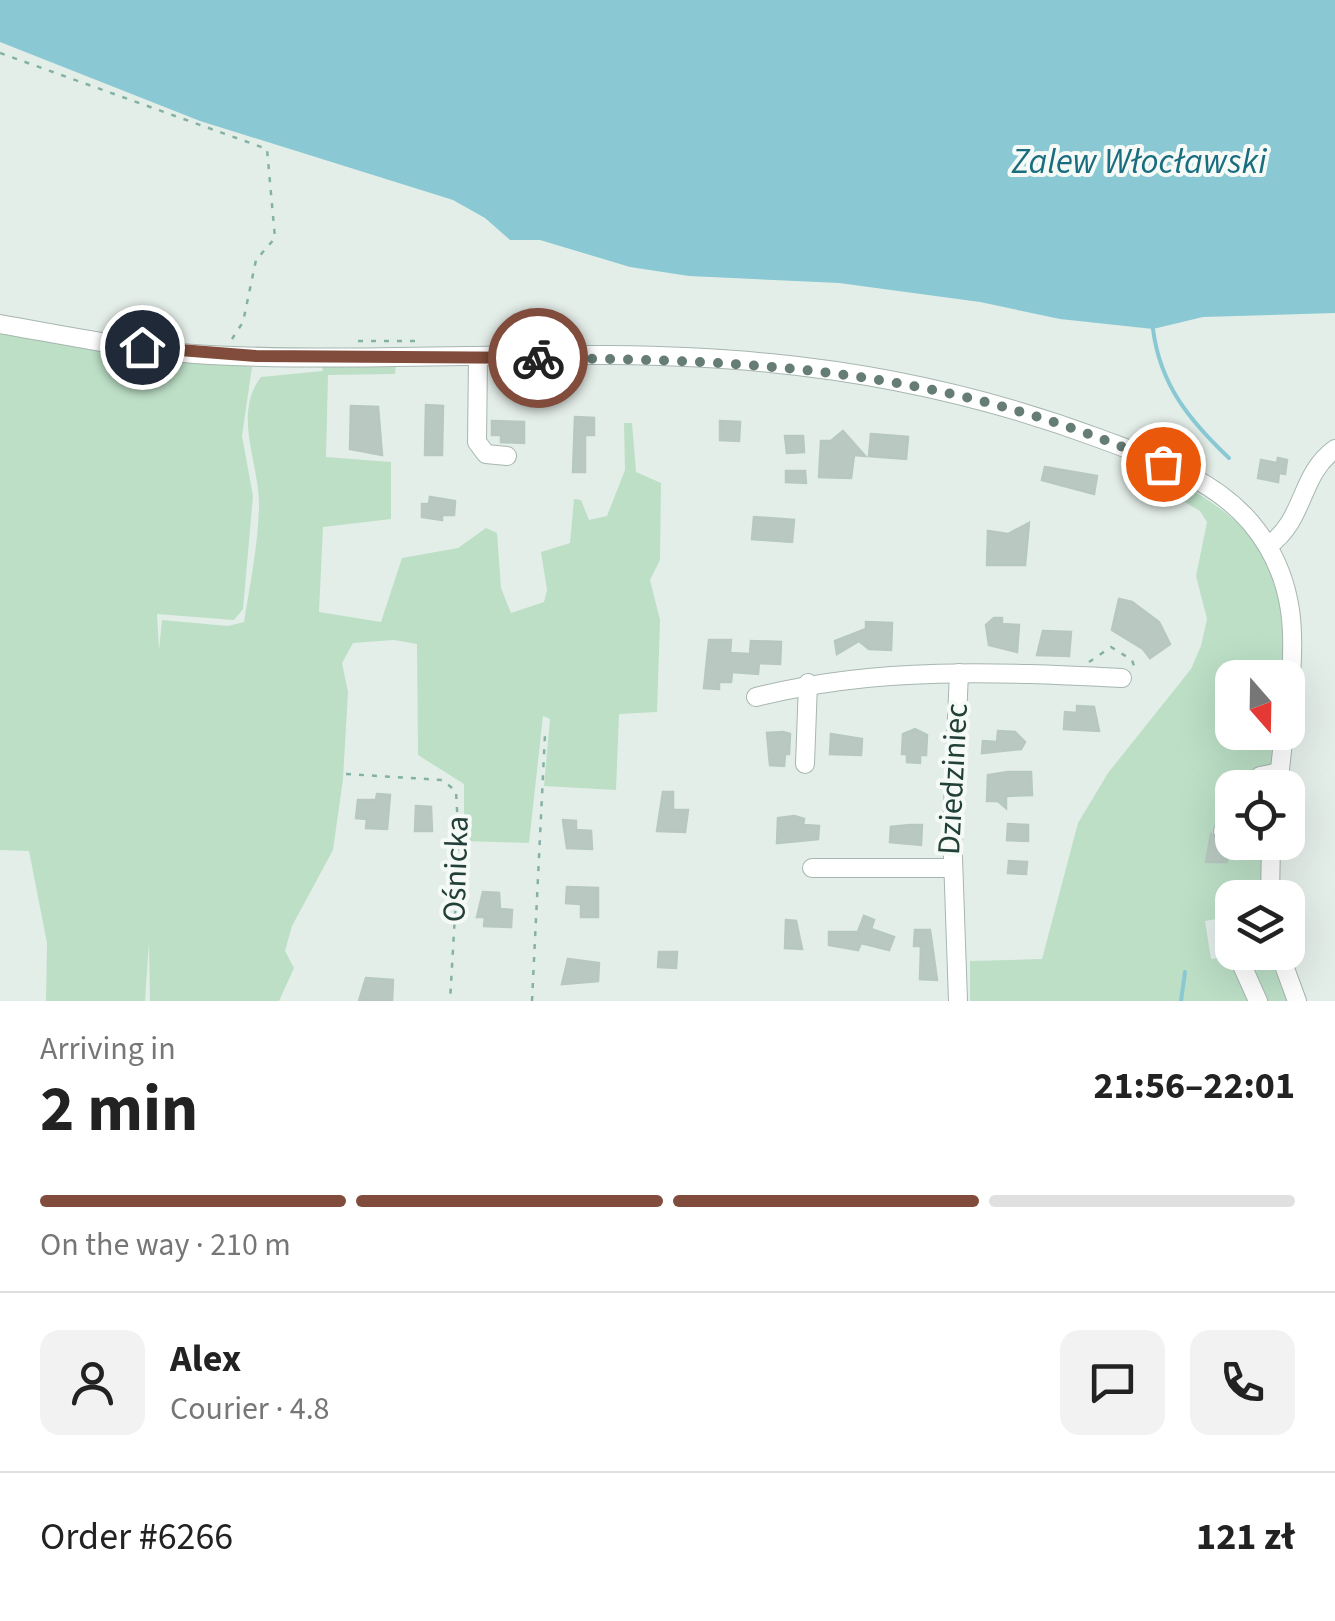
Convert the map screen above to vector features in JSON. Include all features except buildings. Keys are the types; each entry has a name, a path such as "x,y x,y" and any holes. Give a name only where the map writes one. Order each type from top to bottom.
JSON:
{"street":[{"path":"0,324 172,352 230,356 478,358 586,350 766,363 892,380 1039,416 1136,462 1217,491 1240,510 1268,546 1284,578 1293,612 1290,660"},
{"path":"478,358 476,442 486,454 508,456"},
{"path":"1268,546 1292,525 1315,468 1335,448"},
{"name":"Dziedziniec","path":"756,697 845,677 959,673 1122,678"},
{"name":"Dziedziniec","path":"812,868 953,868 959,673"},
{"path":"805,764 808,683"},
{"path":"953,868 958,905 958,1001"},
{"path":"1244,970 1258,1001"},
{"path":"1286,970 1298,1001"}],"path":[{"path":"0,53 268,149 275,238 256,260 250,298 243,322 233,334 230,356"},
{"path":"352,342 424,342"},
{"path":"532,1001 544,734"},
{"name":"Ośnicka","path":"346,774 442,780 456,791 459,845 450,1001"}],"green space":[{"path":"0,331 252,367 242,436 253,496 243,609 234,620 157,614 159,650 162,620 228,626 244,622 259,506 249,407 261,377 323,371 320,363 396,365 395,374 328,375 326,457 391,462 391,519 323,527 319,612 381,622 402,558 458,548 486,528 497,533 501,588 511,613 544,602 547,590 541,552 570,543 574,499 581,500 589,520 607,516 625,470 624,423 632,423 636,472 661,483 660,560 650,580 660,620 657,712 619,714 616,790 544,786 550,719 543,716 529,843 464,841 464,784 418,755 417,644 394,640 353,643 342,663 348,692 343,779 333,850 292,926 285,951 294,968 279,1001 150,1001 149,942 145,1001 46,1001 47,943 29,851 0,850"},
{"path":"1139,464 1207,499 1233,519 1255,542 1271,569 1281,600 1283,660 1215,660 1215,750 1274,750 1268,770 1215,770 1215,860 1262,860 1261,880 1215,880 1215,919 1205,921 1211,959 1215,958 1215,970 1239,970 1254,1001 970,1001 970,961 1042,959 1078,823 1108,773 1191,669 1201,646 1207,619 1196,576 1207,522 1200,511 1136,473"},
{"path":"1248,970 1276,970 1287,1001 1263,1001"}],"water":[{"name":"Zalew Włocławski","path":"0,0 1335,0 1335,313 1203,317 1153,329 1060,319 980,302 839,283 689,276 630,267 540,240 510,240 485,218 453,200 200,121 0,42"}],"waterway":[{"path":"1153,329 1162,368 1179,401 1229,458"},
{"path":"1181,1001 1185,972"}],"way so far":[{"path":"538,358 766,363 892,380 1039,416 1163,464"}],"route":[{"path":"142,347 256,356 538,358"}]}
